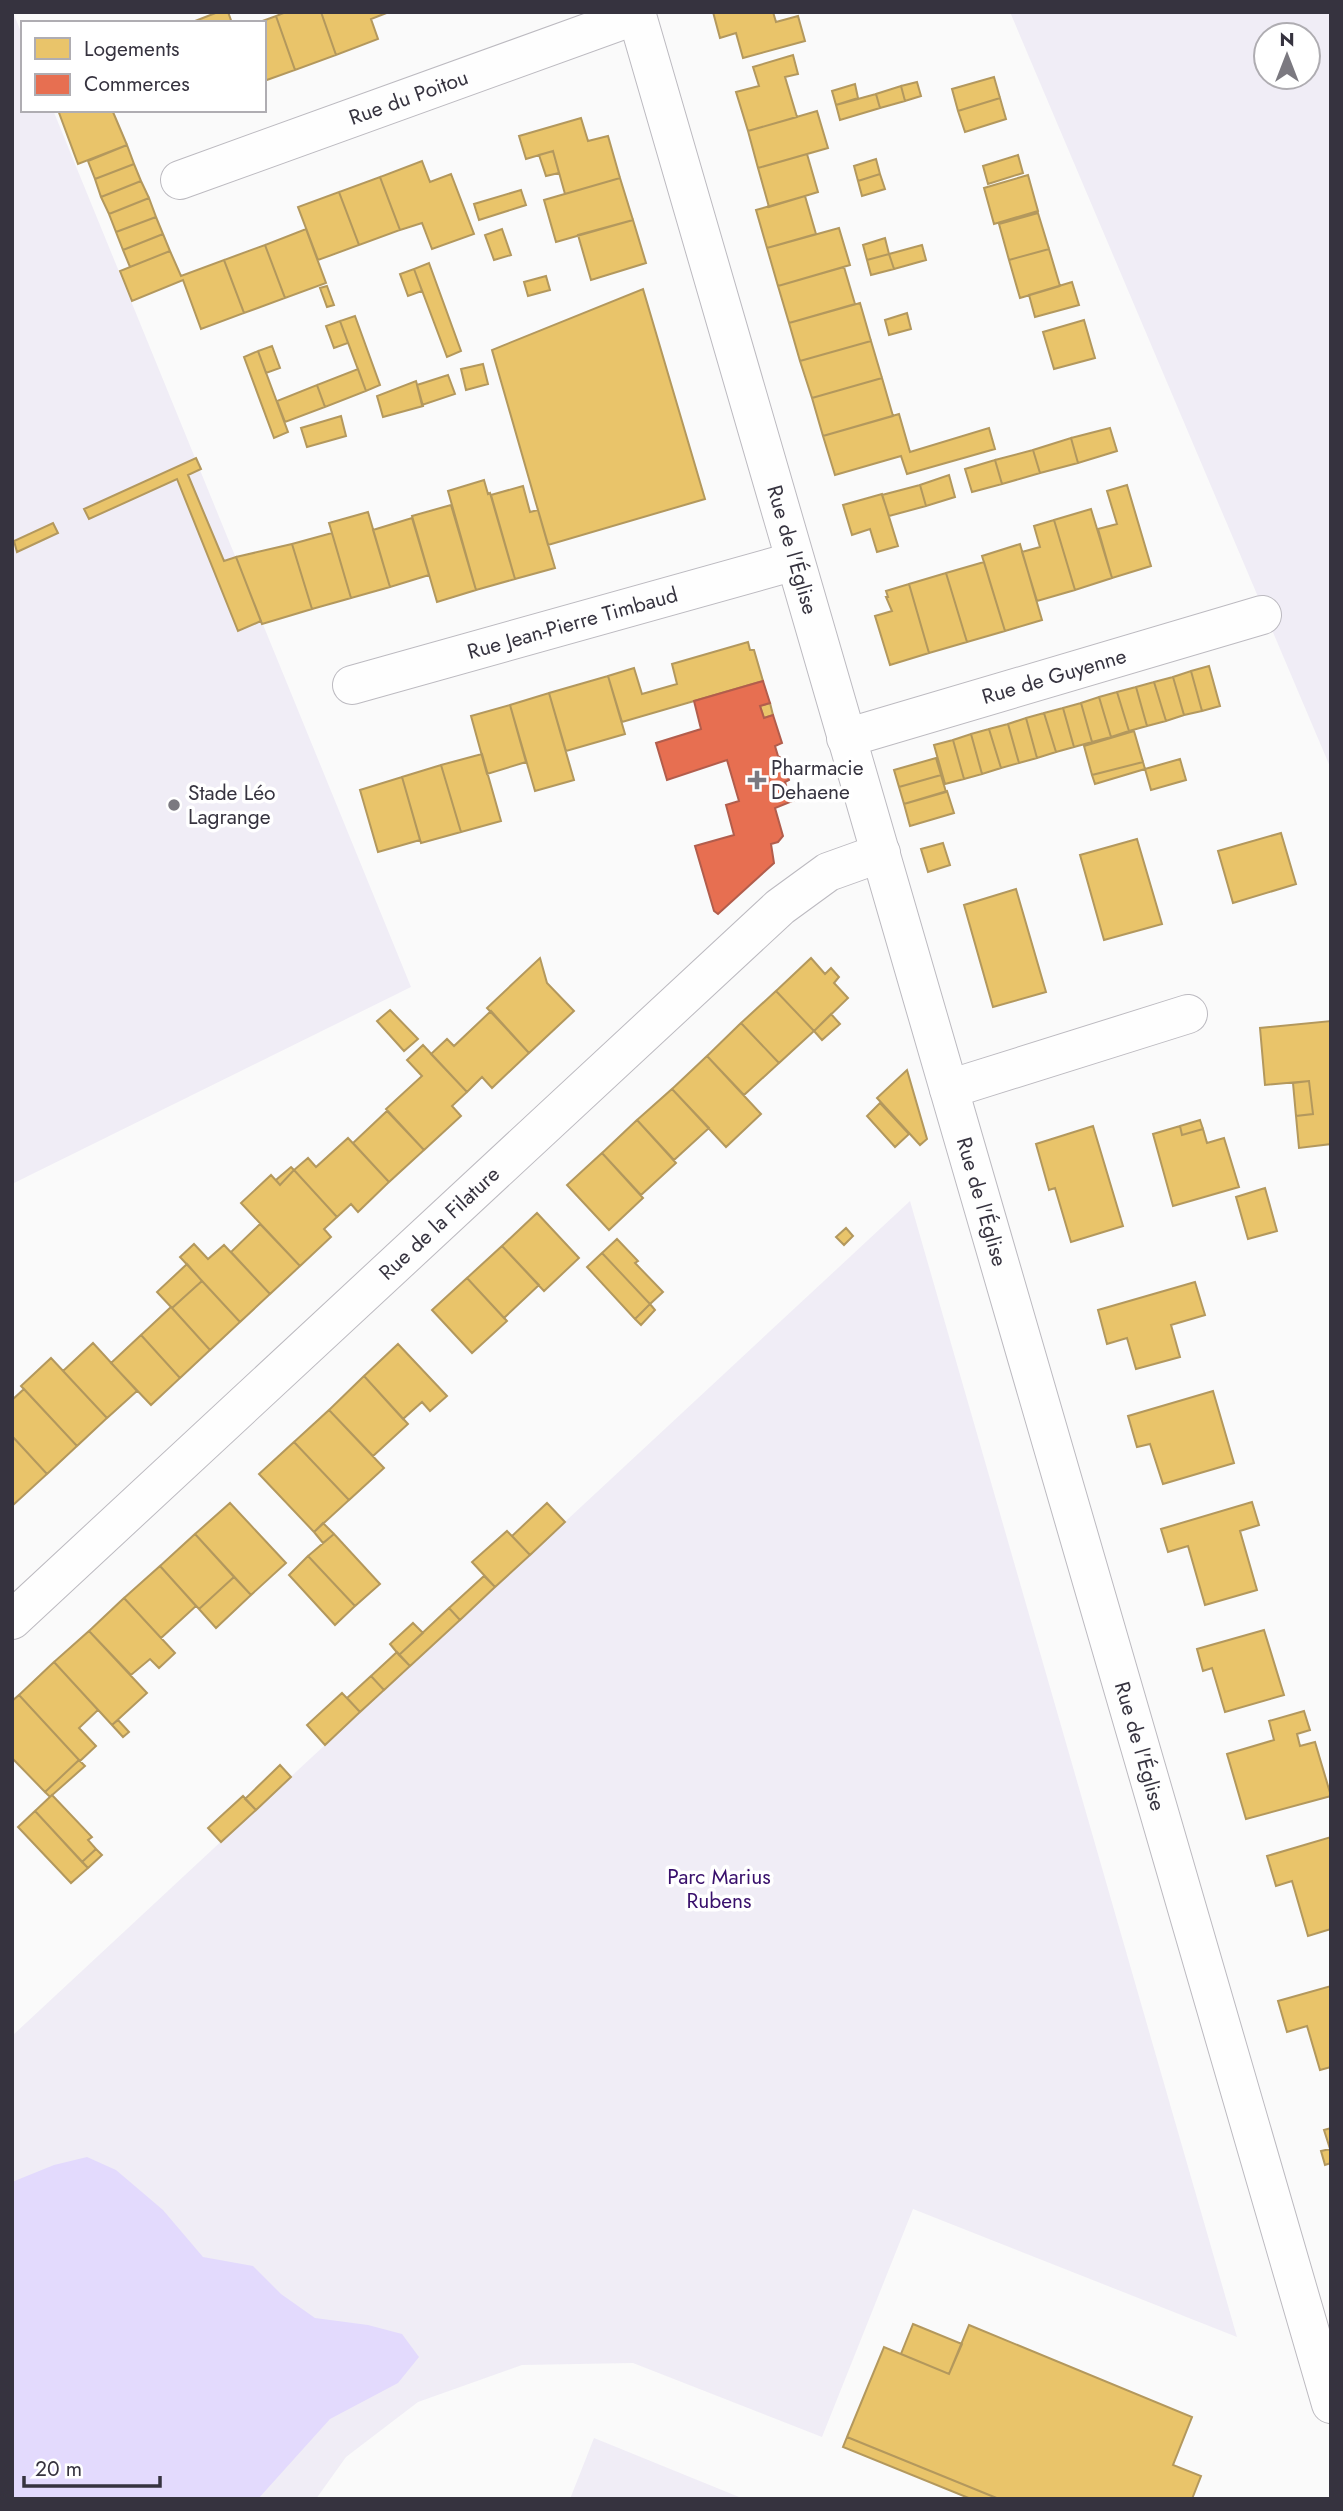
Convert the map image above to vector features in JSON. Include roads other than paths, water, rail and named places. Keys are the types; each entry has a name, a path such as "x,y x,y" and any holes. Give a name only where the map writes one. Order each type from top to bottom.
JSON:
{"street":[{"name":"Rue du Poitou","path":"180,180 637,14"},
{"name":"Rue de l'Église","path":"637,14 1331,2404"},
{"name":"Rue Jean-Pierre Timbaud","path":"352,685 795,561"},
{"name":"Rue de Guyenne","path":"846,738 1262,615"},
{"name":"Rue de la Filature","path":"12,1620 780,907 828,872 881,853"},
{"path":"949,1088 1188,1014"}],"place":[{"name":"Pharmacie Dehaene","path":"757,780"},
{"name":"Stade Léo Lagrange","path":"174,805"}],"park label":[{"name":"Parc Marius Rubens","path":"719,1889"}]}
